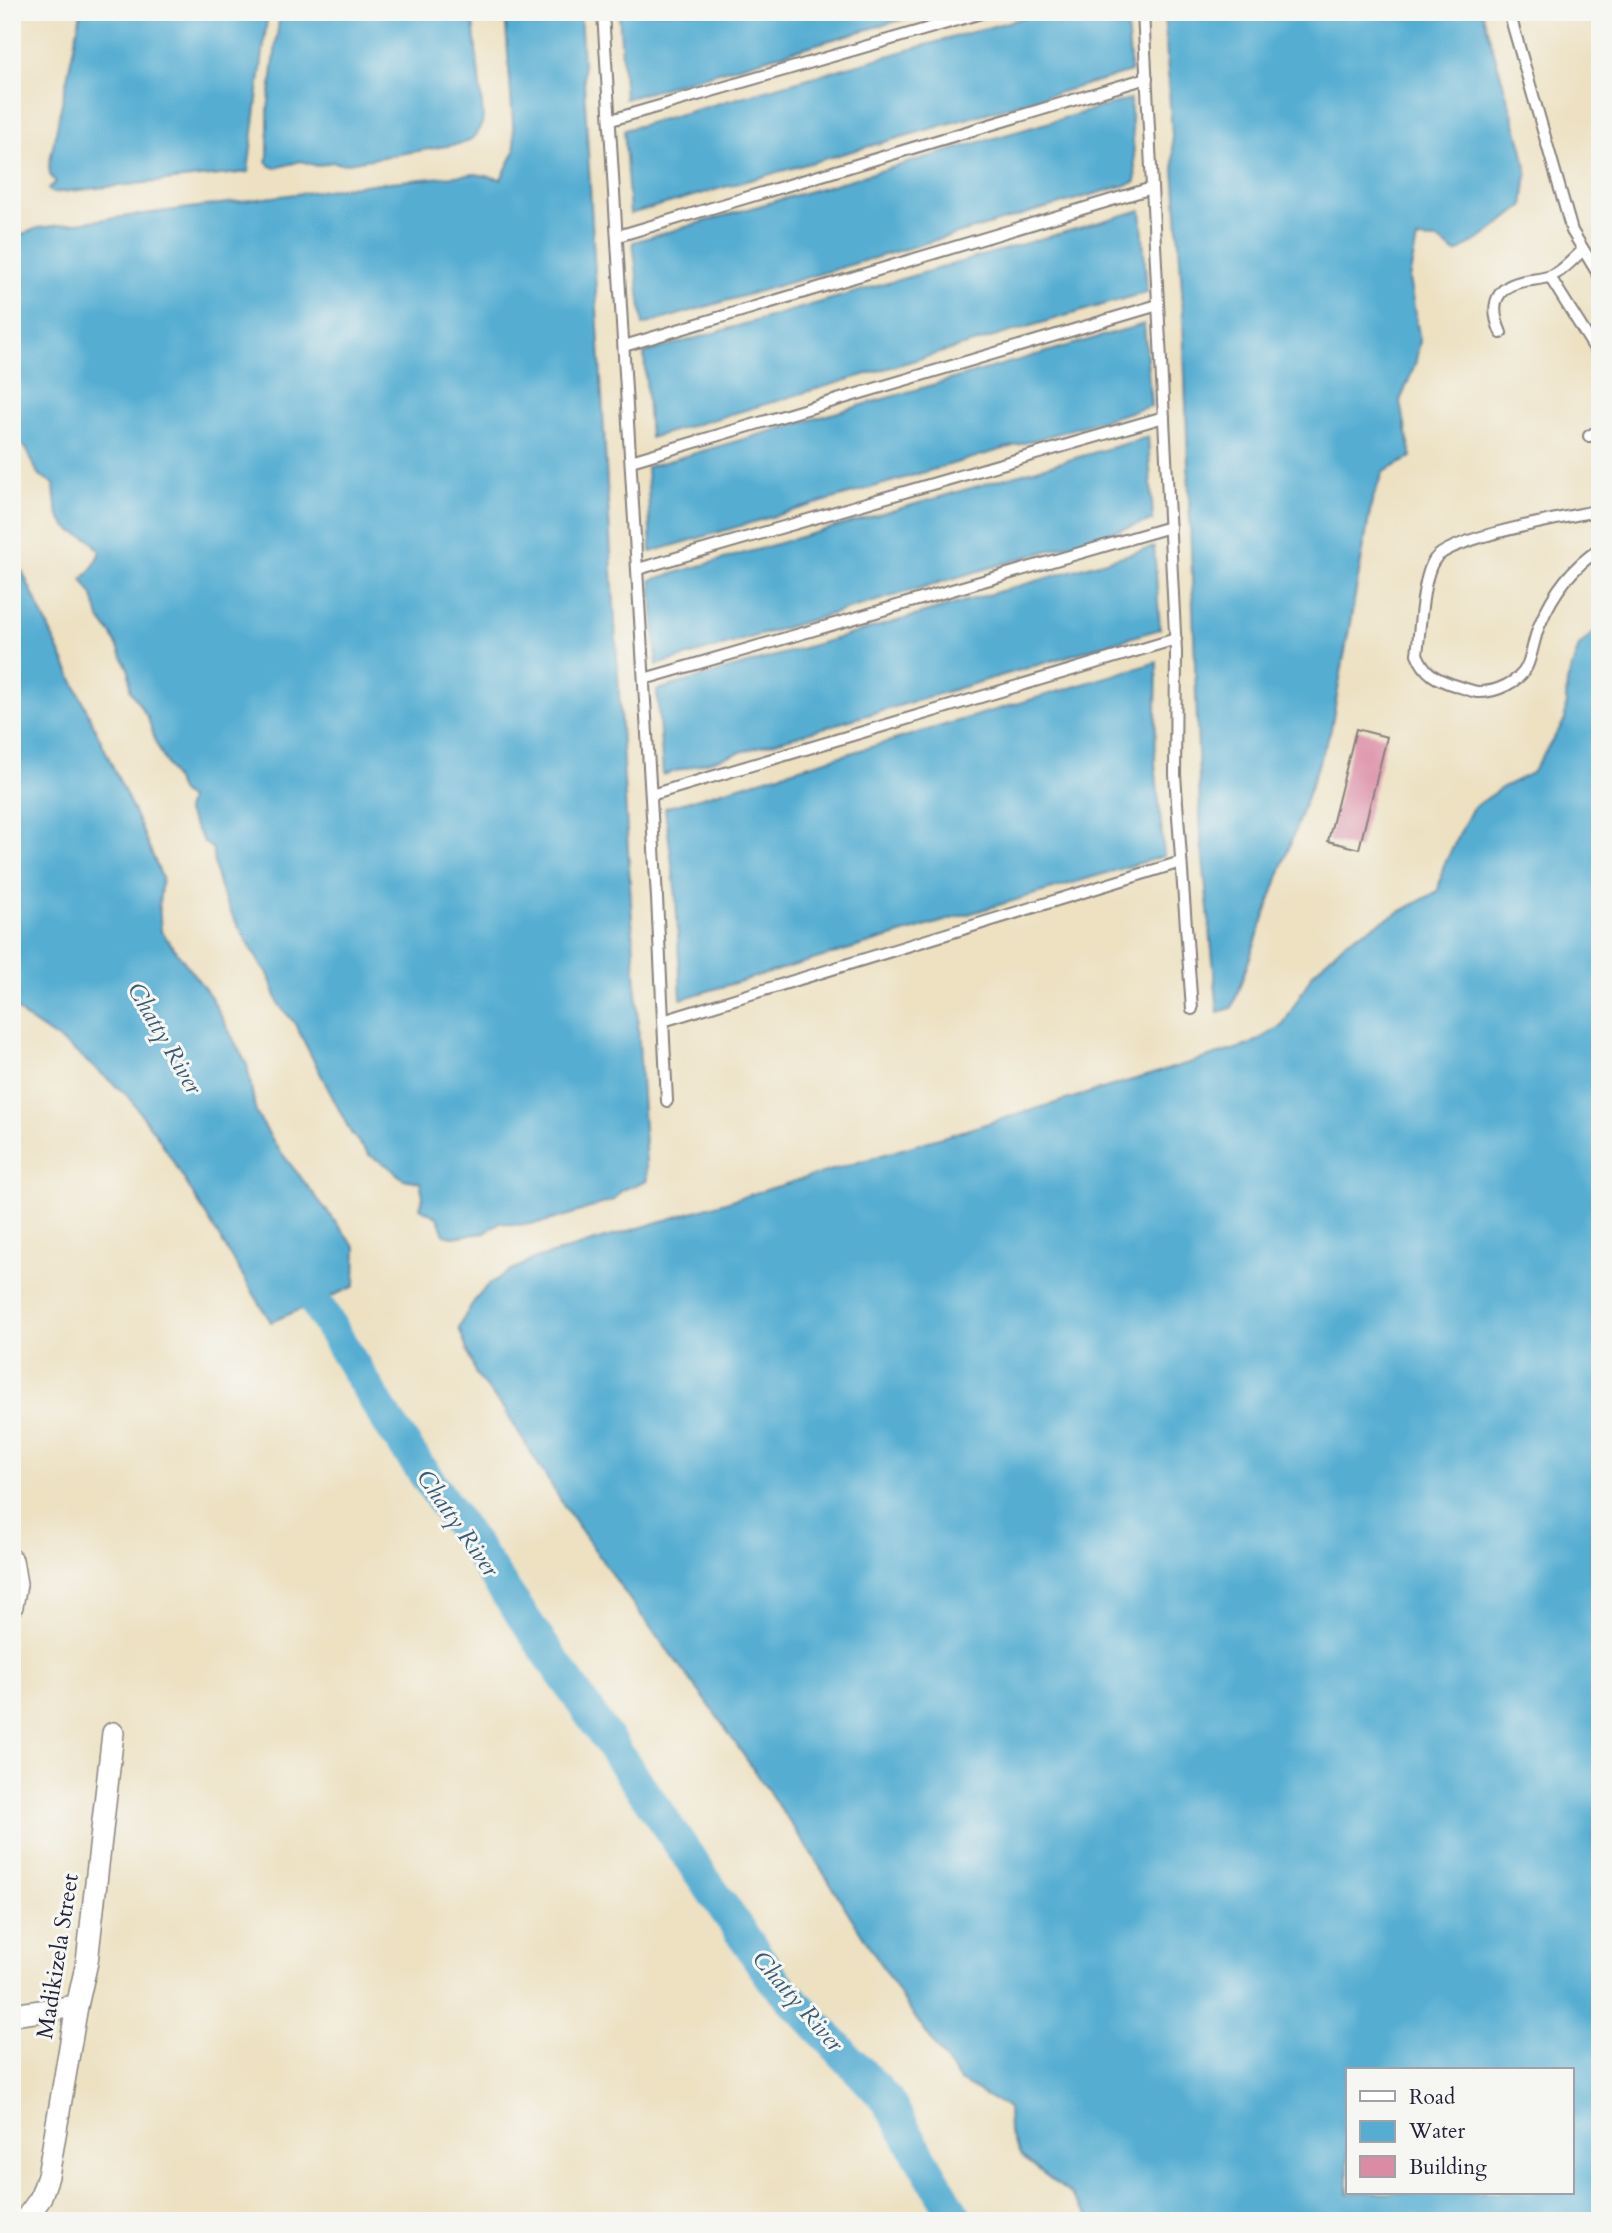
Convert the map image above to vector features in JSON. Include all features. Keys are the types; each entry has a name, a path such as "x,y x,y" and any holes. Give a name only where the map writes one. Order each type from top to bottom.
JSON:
{"street":[{"path":"12,1560 16,1584 12,1606"},
{"name":"Madikizela Street","path":"24,2221 40,2199 48,2176 87,1962 113,1733"},
{"path":"12,2015 77,2006"}],"lane":[{"path":"603,12 638,569 667,1101"},
{"path":"611,120 985,12"},
{"path":"1143,12 1175,639 1175,775 1192,1009"},
{"path":"1509,12 1572,231 1600,277"},
{"path":"618,236 1147,78"},
{"path":"624,346 1152,188"},
{"path":"1501,333 1494,316 1494,304 1508,286 1521,281 1550,277 1562,270 1582,251"},
{"path":"1550,277 1600,357"},
{"path":"631,461 1158,305"},
{"path":"638,569 1164,417"},
{"path":"1589,436 1600,429"},
{"path":"1600,510 1480,538 1451,547 1435,558 1427,575 1417,654 1426,672 1439,680 1479,692 1507,685 1518,678 1526,669 1538,627 1554,597 1569,577 1600,550"},
{"path":"644,679 1170,527"},
{"path":"651,795 1175,639"},
{"path":"663,1021 1181,862"}],"water":[{"path":"81,12 268,12 248,172 52,193 48,189 56,182 50,175 49,165"},
{"path":"280,12 472,12 482,124 474,137 464,143 342,164 332,162 317,166 301,161 276,168 270,166 266,161 268,109"},
{"path":"505,12 580,12 647,1181 622,1190 614,1200 557,1218 512,1225 500,1222 485,1233 452,1237 444,1235 438,1218 420,1208 423,1196 420,1182 403,1179 369,1155 351,1133 294,1022 279,1005 267,971 245,939 223,895 214,865 213,849 204,842 186,811 189,799 181,792 156,743 148,718 130,690 129,671 112,635 99,618 93,596 82,579 92,569 100,552 91,541 73,532 60,519 54,484 38,474 27,450 12,435 12,238 38,228 379,183 476,174 501,179 515,151"},
{"path":"928,12 625,99 619,14"},
{"path":"1043,12 1126,12 1131,72 630,214 624,130"},
{"path":"1164,12 1482,12 1522,147 1527,173 1523,206 1486,235 1456,253 1438,240 1417,239 1409,279 1420,341 1415,365 1400,401 1412,457 1383,472 1372,501 1331,729 1232,1008 1218,1012 1201,838 1182,291"},
{"path":"1130,99 1136,182 643,325 633,242"},
{"path":"1141,210 1147,292 650,438 644,353"},
{"path":"1144,324 1151,406 651,552 647,467"},
{"path":"1148,437 1153,520 657,665 651,580"},
{"path":"1154,547 1160,629 663,775 657,690"},
{"path":"12,549 162,878 159,905 161,931 211,997 247,1065 256,1113 277,1147 356,1248 355,1286 271,1322 160,1140 128,1096 72,1049 25,1017 12,1004"},
{"path":"1600,627 1600,2221 1094,2221 1070,2194 1021,2156 1009,2133 1008,2108 960,2081 903,2000 811,1853 707,1702 566,1509 504,1409 476,1375 459,1328 480,1293 497,1279 532,1260 1249,1045 1283,1025 1313,973 1346,941 1438,891 1443,867 1472,809 1501,788 1532,773 1565,720 1567,682 1579,646"},
{"path":"1157,662 1155,762 1164,856 681,999 676,896 665,808"}],"building":[{"path":"1356,729 1387,737 1359,849 1328,841"}],"waterway":[{"name":"Chatty River","path":"293,1265 387,1420 773,1979 887,2100 958,2221"}]}
